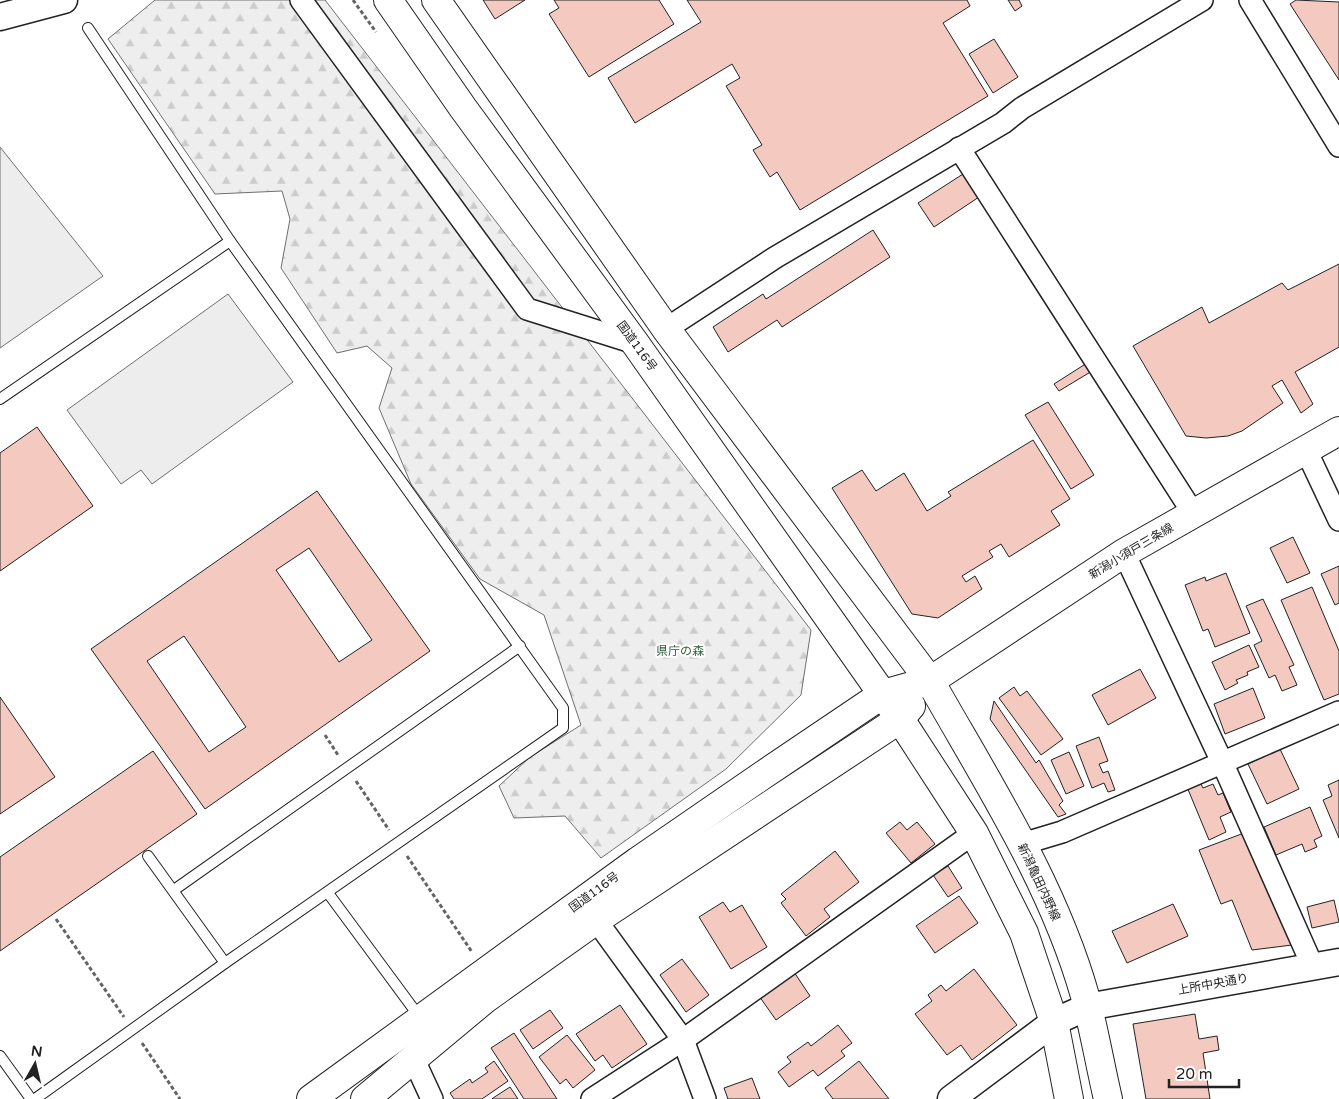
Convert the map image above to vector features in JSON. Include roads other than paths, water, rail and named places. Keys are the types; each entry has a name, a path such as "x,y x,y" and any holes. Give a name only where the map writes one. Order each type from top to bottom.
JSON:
{"main road":[{"name":"国道116号","path":"388,0 463,108 635,343 900,719"},
{"path":"436,0 666,329 930,681"},
{"name":"新潟小須戸三条線","path":"930,681 1124,554 1339,430"},
{"name":"国道116号","path":"365,1099 414,1060 428,1030 638,860 883,694 930,681"},
{"name":"国道116号","path":"310,1099 485,999 596,920 900,719 930,681"},
{"name":"新潟亀田内野線","path":"930,681 1022,844 1056,918 1087,1007 1108,1099"},
{"path":"900,719 974,833 1024,933 1054,1022 1069,1099"}],"street":[{"path":"0,17 64,0"},
{"path":"301,0 527,309 635,343"},
{"path":"666,329 776,257 1202,0"},
{"path":"1250,0 1339,146"},
{"path":"959,148 1193,513"},
{"path":"1305,448 1339,520"},
{"path":"1124,554 1222,762 1312,967"},
{"path":"1022,844 1062,832 1339,712"},
{"path":"592,1099 682,1040 974,833"},
{"path":"596,920 682,1040 706,1099"},
{"name":"上所中央通り","path":"951,1099 1054,1022 1087,1007 1339,962"},
{"path":"414,1060 432,1099"}],"lane":[{"path":"35,1099 225,962 328,893 563,728 564,708 230,241 88,28"},
{"path":"0,399 230,241"},
{"path":"174,890 520,646"},
{"path":"148,856 225,962"},
{"path":"328,893 428,1030"},
{"path":"0,1056 31,1099"}],"park label":[{"name":"県庁の森","path":"680,651"}]}
